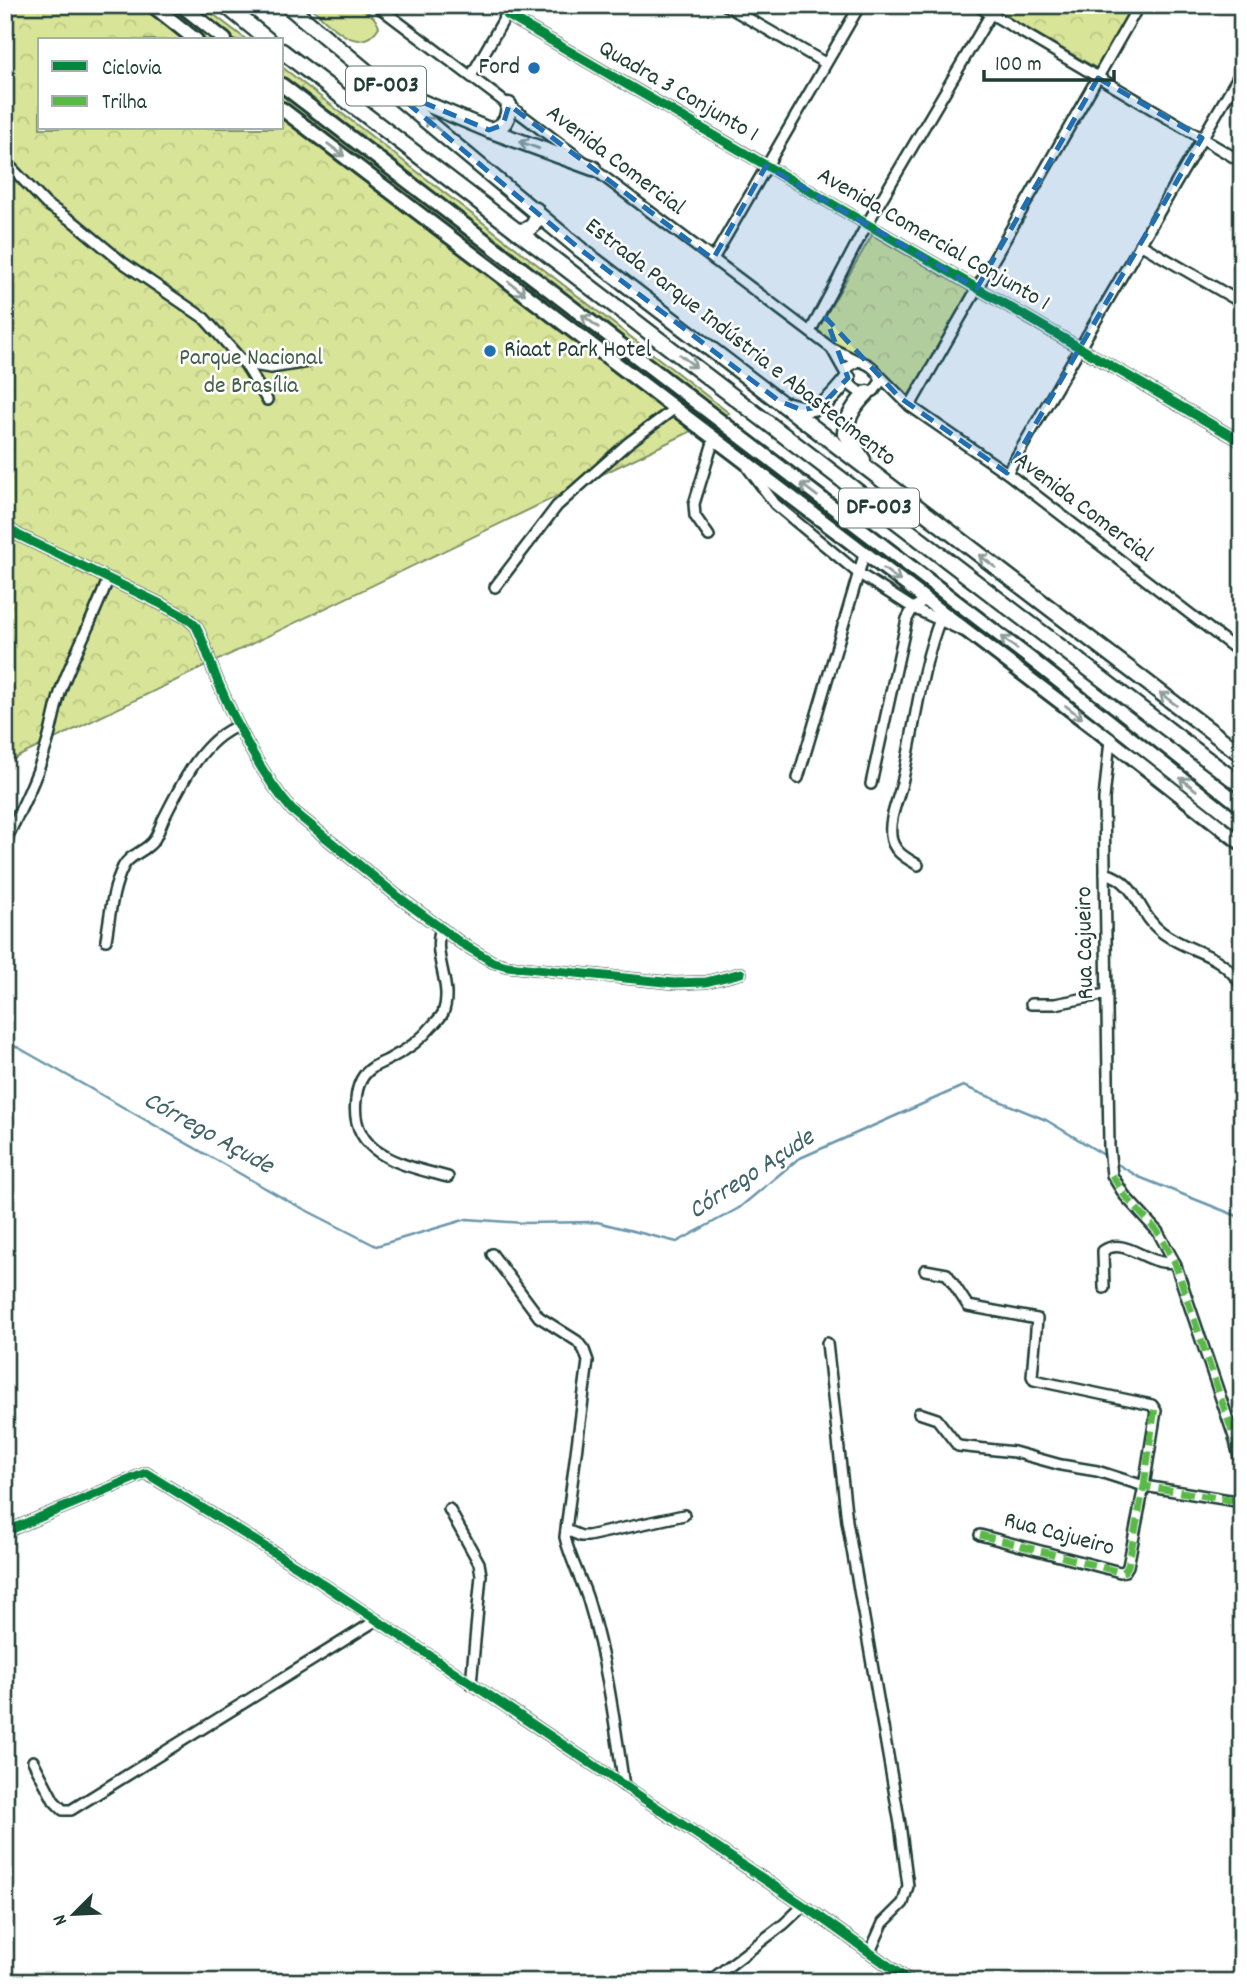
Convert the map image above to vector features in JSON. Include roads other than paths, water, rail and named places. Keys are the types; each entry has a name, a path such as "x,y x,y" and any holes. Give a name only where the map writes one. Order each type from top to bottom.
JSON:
{"highway":[{"path":"225,5 266,38"},
{"name":"Estrada Parque Indústria e Abastecimento","path":"287,5 581,250 1242,755"},
{"name":"Estrada Parque Indústria e Abastecimento","path":"284,53 1242,786"},
{"path":"391,89 489,130 593,168"},
{"path":"489,130 503,125 508,119 509,105"},
{"path":"517,231 533,227 537,217 536,210"},
{"path":"779,401 802,410 821,407 832,399 847,376"},
{"path":"870,392 854,407 847,420 845,432 853,447 877,476"}],"main road":[{"path":"152,5 193,38"},
{"path":"181,5 222,38"},
{"path":"284,87 1016,648 1242,826"},
{"path":"284,111 925,600 941,618 971,635 1242,844"}],"street":[{"name":"Avenida Comercial","path":"376,5 831,348 859,361"},
{"path":"471,76 512,5"},
{"path":"725,5 825,63"},
{"path":"713,259 860,5"},
{"path":"976,5 1242,162"},
{"path":"810,332 867,224 996,5"},
{"path":"910,406 1139,5"},
{"name":"Quadra 3 Conjunto 1","path":"507,15 766,166"},
{"path":"1007,473 1242,70"},
{"path":"5,161 46,204 216,328 245,364 267,400"},
{"name":"Avenida Comercial Conjunto 1","path":"766,166 1242,442"},
{"path":"1140,244 1242,303"},
{"name":"Avenida Comercial","path":"831,348 847,376"},
{"path":"859,361 871,366 880,376 881,382 870,392 862,393 852,387 847,376 848,367 859,361"},
{"path":"245,364 271,368 308,362"},
{"name":"Avenida Comercial","path":"880,376 910,406 1007,473 1242,654"},
{"name":"Avenida Comercial","path":"870,392 899,397"},
{"path":"495,587 557,506 628,443 674,409"},
{"path":"709,536 695,516 694,504 714,439"},
{"path":"743,461 775,504 858,573 913,608 941,618 932,640 902,783 891,822 891,837 895,846 901,854 918,865"},
{"path":"5,526 18,536 187,618 196,626 237,726 263,772 292,810 396,895 480,956 507,966 674,983 706,982 741,973"},
{"path":"798,778 864,555"},
{"path":"5,842 35,776 64,684 108,579"},
{"path":"872,784 907,619 913,608 925,600"},
{"path":"106,940 114,894 123,866 127,860 154,841 196,763 216,738 237,726"},
{"name":"Rua Cajueiro","path":"1110,740 1105,775 1105,873 1109,1147 1112,1175 1125,1196 1158,1232 1175,1263"},
{"path":"1105,873 1118,877 1132,890 1147,917 1162,933 1226,965 1242,986"},
{"path":"441,928 438,952 446,992 443,1013 424,1037 373,1067 361,1078 355,1108 361,1135 380,1153 400,1164 448,1177"},
{"path":"1031,1004 1055,1004 1106,994"},
{"path":"1104,1288 1102,1258 1103,1251 1107,1248 1120,1246 1158,1261 1175,1263 1234,1437 1242,1469"},
{"path":"492,1254 539,1317 577,1341 588,1360 566,1530 568,1549 589,1603 613,1708 624,1786"},
{"name":"Rua Cajueiro","path":"925,1270 947,1274 968,1306 1037,1319 1032,1376 1034,1380 1155,1407 1144,1486 1125,1571 1120,1572 981,1535"},
{"path":"827,1343 847,1521 900,1824 908,1886 903,1903 883,1923 870,1952"},
{"path":"919,1413 937,1419 958,1446 1014,1452 1061,1465 1097,1471 1144,1486 1242,1502"},
{"path":"5,1532 146,1473 299,1568 803,1906 911,1982"},
{"path":"449,1509 479,1563 481,1575 471,1684"},
{"path":"566,1530 588,1536 684,1515"},
{"path":"33,1761 54,1801 63,1810 71,1810 377,1620"},
{"path":"708,1982 784,1924 803,1906"}],"waterway":[{"name":"Córrego Açude","path":"5,1043 19,1048 288,1201 376,1246 467,1219 523,1223 597,1222 677,1242 739,1208 798,1159 963,1086 1046,1120 1109,1158"},
{"name":"Córrego Açude","path":"1114,1162 1139,1177 1242,1218"}],"place":[{"name":"Ford","path":"534,68"},
{"name":"Riaat Park Hotel","path":"490,351"}],"park label":[{"name":"Parque Nacional de Brasília","path":"251,373"}]}
